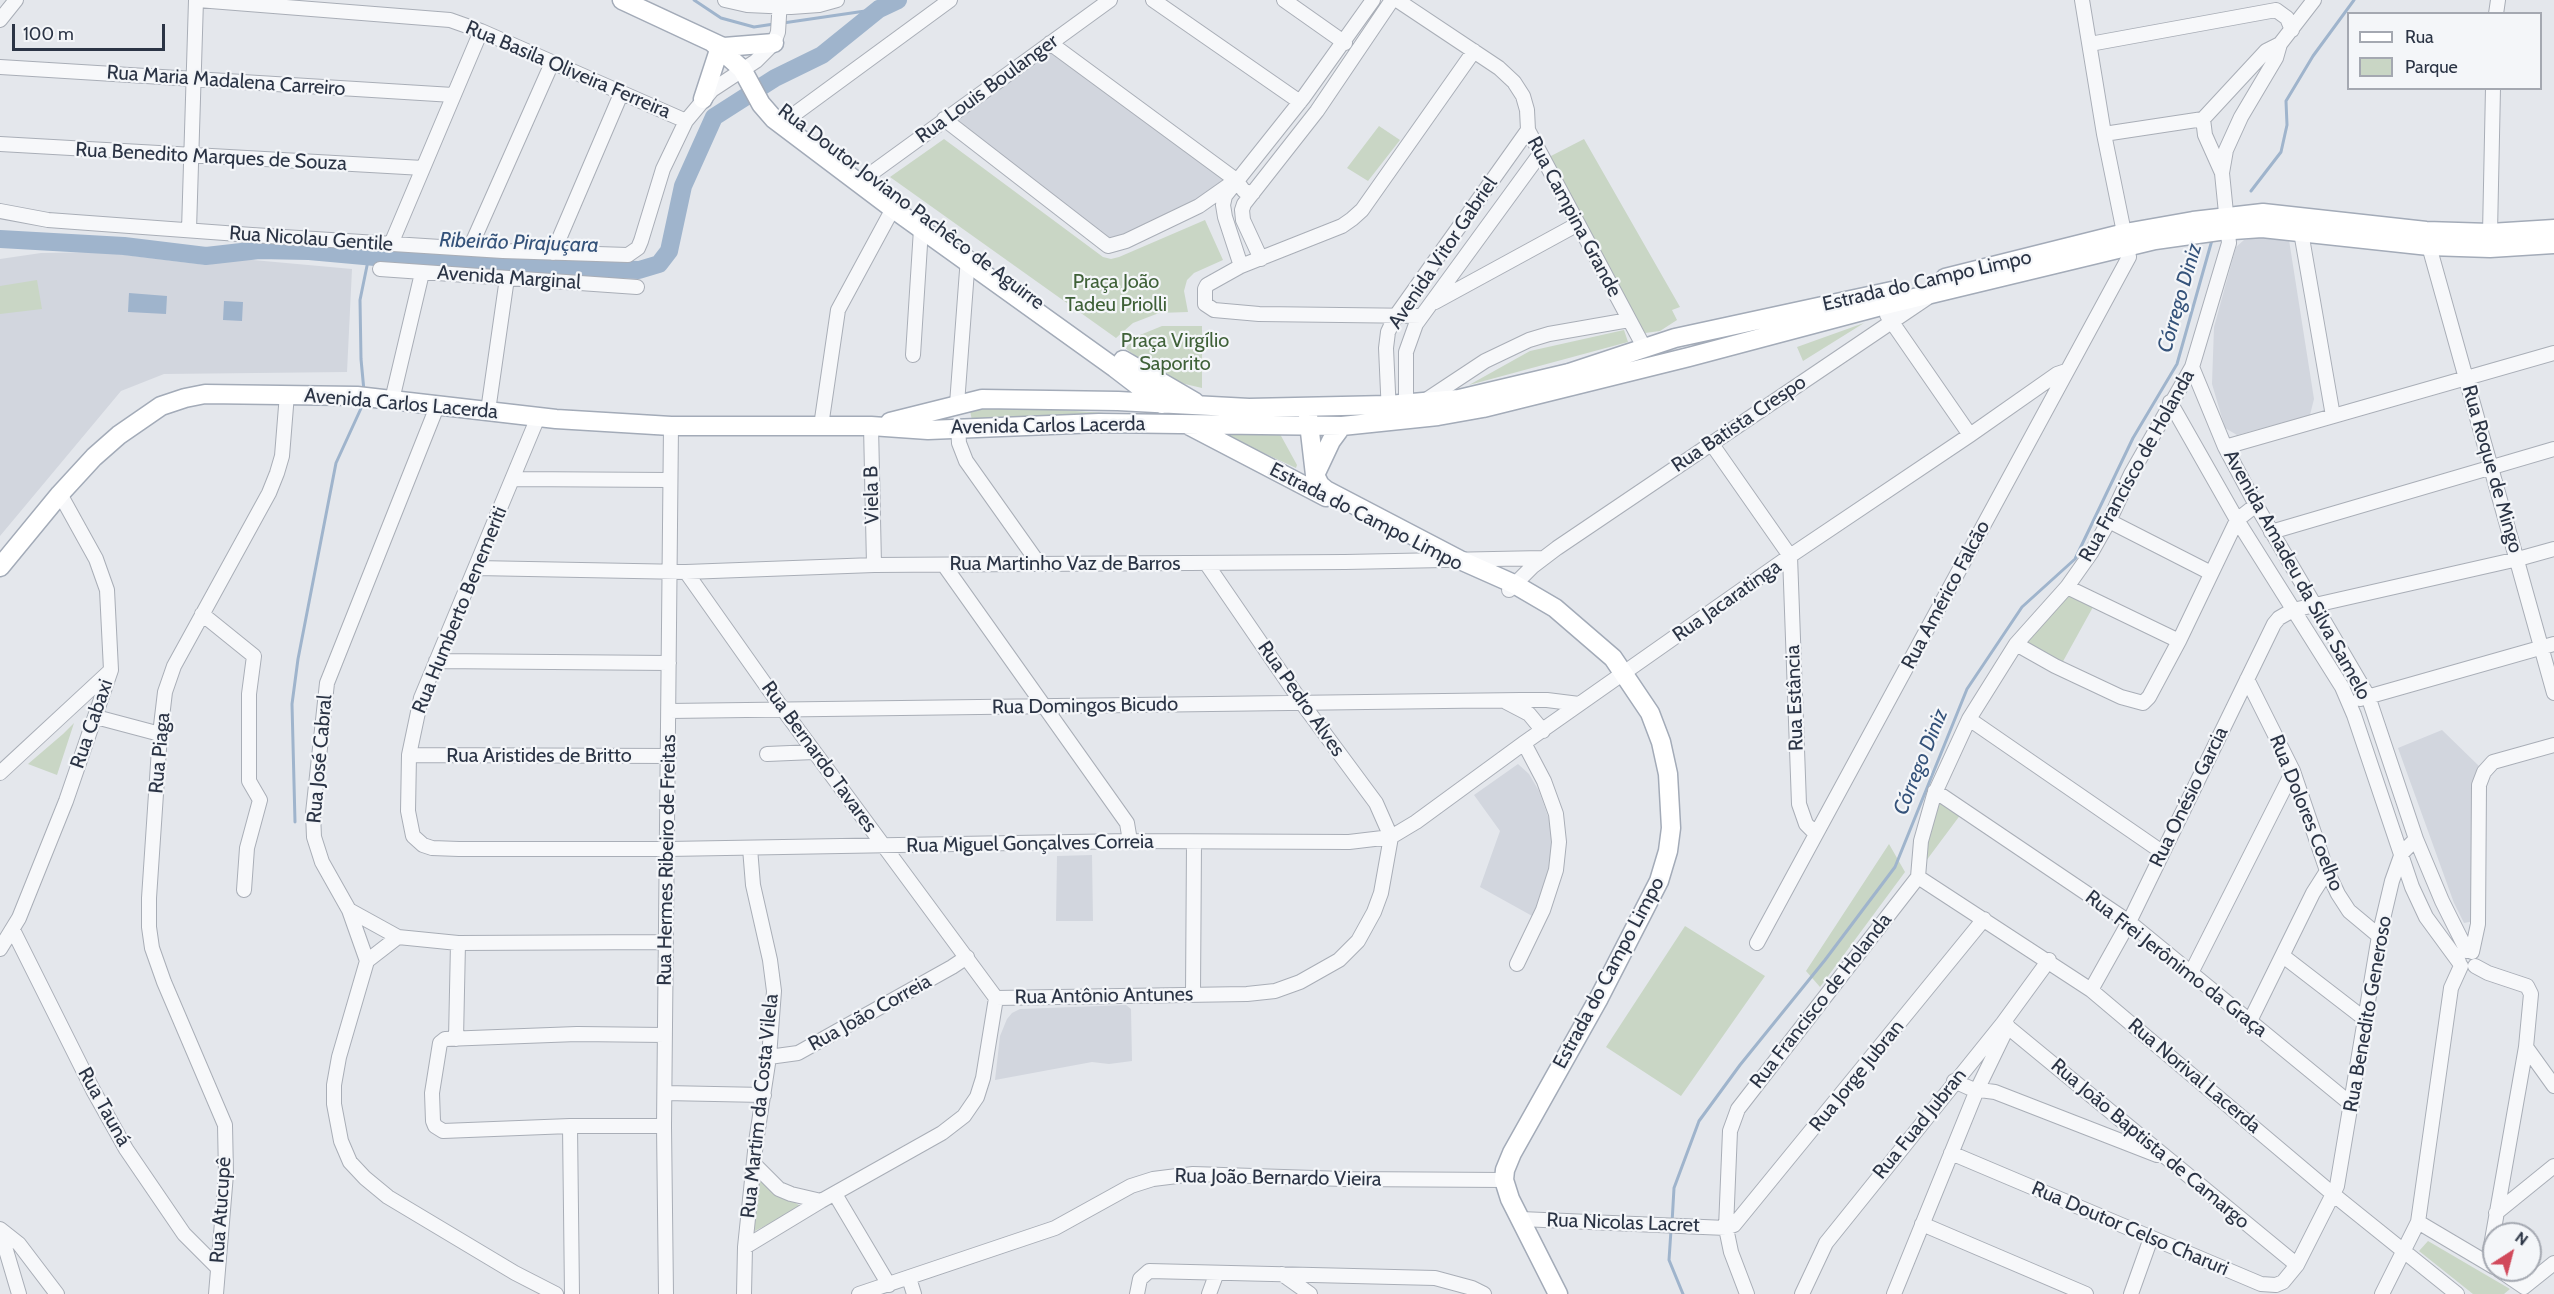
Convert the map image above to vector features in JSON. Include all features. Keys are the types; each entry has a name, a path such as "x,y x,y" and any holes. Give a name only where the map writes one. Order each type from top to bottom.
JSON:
{"main road":[{"path":"622,0 724,47 750,73"},
{"path":"724,47 772,40"},
{"path":"703,99 724,47"},
{"name":"Rua Doutor Joviano Pachêco de Aguirre","path":"750,73 765,101 784,121 1162,404"},
{"name":"Rua Doutor Joviano Pachêco de Aguirre","path":"895,205 921,229 1121,360 1168,388 1208,407"},
{"name":"Estrada do Campo Limpo","path":"1225,426 1342,426 1559,376 1675,338 2126,239 2229,223 2264,213 2426,231 2490,233 2554,230"},
{"name":"Estrada do Campo Limpo","path":"2229,223 2429,246 2490,248 2554,244"},
{"name":"Estrada do Campo Limpo","path":"1208,407 1402,411 1483,408 1936,293 2126,239"},
{"path":"1646,368 1675,338"},
{"path":"1118,401 1125,383 1121,372"},
{"name":"Avenida Carlos Lacerda","path":"0,567 60,494 94,457 138,420 161,406 205,394 357,396 607,424 670,426 871,426 928,430 1184,423 1225,426"},
{"name":"Avenida Carlos Lacerda","path":"871,426 982,399 1118,401 1208,407"},
{"name":"Estrada do Campo Limpo","path":"1162,404 1184,423 1227,446 1512,587 1574,623 1613,658 1650,713 1661,742 1671,803 1668,851 1659,881 1648,907 1599,998 1512,1153 1504,1180"},
{"path":"953,405 945,411 945,418 955,428"},
{"path":"1227,446 1225,426 1236,413 1249,408"},
{"name":"Estrada do Campo Limpo","path":"1308,408 1317,482 1326,490 1454,560"},
{"path":"1315,475 1331,441 1342,426"},
{"path":"1504,1180 1510,1199 1558,1294"}],"street":[{"path":"0,20 16,0"},
{"path":"189,230 197,0"},
{"name":"Rua Basila Oliveira Ferreira","path":"197,0 450,20 481,30 686,122"},
{"path":"725,0 740,4 780,5 819,5 837,0"},
{"path":"784,121 950,0"},
{"name":"Rua Louis Boulanger","path":"861,180 1110,0"},
{"path":"1153,0 1300,102"},
{"path":"1284,0 1345,43"},
{"path":"1242,266 1223,205 1225,196 1345,43 1373,0"},
{"path":"1261,259 1243,220 1242,210 1317,111 1395,0"},
{"name":"Rua Campina Grande","path":"1395,0 1474,51 1514,82 1523,96 1527,110 1528,130 1645,349"},
{"path":"2082,0 2104,134 2126,239"},
{"path":"2104,134 2203,119 2266,51 2280,44 2310,2"},
{"path":"686,122 703,99 719,84 750,73 772,40 780,5"},
{"path":"2090,44 2276,10 2287,18 2292,30"},
{"path":"391,244 481,30"},
{"path":"1050,43 1236,180 1244,191 1253,193"},
{"path":"2222,172 2226,150 2234,132 2276,58 2280,44"},
{"path":"1422,316 1259,314 1214,310 1208,307 1204,293 1207,285 1242,266 1342,226 1352,219 1362,210 1474,51"},
{"path":"470,248 552,63"},
{"name":"Rua Maria Madalena Carreiro","path":"0,67 453,95"},
{"path":"2490,233 2493,90"},
{"path":"553,253 621,94"},
{"path":"945,119 1106,245 1113,246 1199,206 1236,180"},
{"path":"2203,119 2205,135 2222,172"},
{"name":"Rua Nicolau Gentile","path":"0,211 48,220 391,244 623,256 633,253 642,241 663,169 686,122"},
{"name":"Avenida Vitor Gabriel","path":"1402,411 1386,348 1388,332 1395,317 1528,130"},
{"name":"Rua Benedito Marques de Souza","path":"0,144 423,168"},
{"name":"Avenida Vitor Gabriel","path":"1402,411 1409,338 1422,316 1540,154"},
{"name":"Rua Francisco de Holanda","path":"1747,1294 1731,1251 1726,1227 1731,1131 1738,1109 1752,1088 1918,877 1921,841 1935,791 1969,719 2016,644 2067,587 2091,553 2170,402 2192,367 2229,243 2229,223 2222,172"},
{"path":"821,426 838,309 895,205"},
{"path":"1433,303 1578,224"},
{"path":"913,355 921,229"},
{"path":"2301,232 2333,416"},
{"name":"Rua Américo Falcão","path":"1757,943 2129,257 2126,239"},
{"name":"Rua Roque de Mingo","path":"2429,246 2518,559 2548,646 2554,693"},
{"path":"953,405 968,258"},
{"name":"Avenida Marginal","path":"380,269 637,287"},
{"path":"384,399 422,273"},
{"path":"488,411 507,278"},
{"name":"Rua Batista Crespo","path":"1512,587 1543,558 1936,293"},
{"path":"1881,306 1970,435"},
{"path":"1402,411 1493,357 1529,340 1549,334 1629,320"},
{"path":"2225,447 2554,353"},
{"name":"Avenida Amadeu da Silva Samelo","path":"2192,367 2225,447 2256,505 2368,696 2416,839 2442,901 2459,931 2467,959"},
{"name":"Rua Jacaratinga","path":"1391,837 1416,822 1790,556 2057,374 2066,371"},
{"path":"1448,400 1450,389 1459,378"},
{"name":"Rua Piaga","path":"225,1125 164,981 153,948 149,898 160,734 168,680 278,473 282,456 287,394"},
{"name":"Avenida Amadeu da Silva Samelo","path":"2170,402 2237,520 2349,702 2412,887 2426,917 2467,959"},
{"name":"Rua José Cabral","path":"367,961 349,910 322,862 314,837 313,813 327,682 438,405"},
{"name":"Rua Humberto Benemeriti","path":"537,417 421,698 409,755 412,836 423,845 432,848 668,849"},
{"name":"Rua Hermes Ribeiro de Freitas","path":"666,1294 664,1126 669,756 670,426"},
{"name":"Viela B","path":"871,426 874,565"},
{"path":"955,428 966,461 1039,564"},
{"path":"1711,443 1790,556"},
{"path":"2271,532 2554,449"},
{"path":"513,479 669,480"},
{"name":"Rua Cabaxi","path":"0,949 13,930 66,801 111,670 107,590 87,541 60,494"},
{"path":"2016,644 2055,666 2121,697 2143,703 2149,697 2178,641 2237,520 2256,505"},
{"path":"2109,521 2211,573"},
{"path":"2294,610 2554,549"},
{"name":"Rua Estância","path":"1790,556 1799,804 1806,824 1816,834"},
{"path":"1454,560 1543,558"},
{"name":"Rua Martinho Vaz de Barros","path":"476,568 686,572 874,565 1454,560"},
{"name":"Rua Pedro Alves","path":"1206,563 1302,703 1376,802 1391,837"},
{"path":"944,565 1127,823 1130,841"},
{"name":"Rua Bernardo Tavares","path":"686,572 814,752 996,998"},
{"path":"2067,587 2178,641"},
{"name":"Rua Onésio Garcia","path":"2091,990 2129,922 2274,624 2279,618 2294,610"},
{"path":"202,614 254,656 249,694 248,761 249,784 260,800 247,848 244,890"},
{"path":"2349,702 2548,646"},
{"path":"436,661 669,663"},
{"path":"0,773 111,670"},
{"name":"Rua Dolores Coelho","path":"2247,680 2293,771 2327,871 2338,894 2349,911 2379,936"},
{"name":"Rua Domingos Bicudo","path":"1501,700 1530,714 1543,730"},
{"name":"Rua Domingos Bicudo","path":"669,711 1501,700 1547,700 1580,704"},
{"path":"96,717 160,734"},
{"path":"1969,719 2162,852"},
{"path":"1517,964 1543,910 1556,870 1559,842 1556,814 1544,782 1524,743"},
{"path":"2382,1294 2418,1222 2451,988 2467,959 2478,924 2479,785 2484,772 2493,762 2554,745"},
{"path":"767,754 814,752"},
{"name":"Rua Aristides de Britto","path":"409,755 669,756"},
{"path":"2191,973 2293,771"},
{"name":"Rua Frei Jerônimo da Graça","path":"1935,791 2129,922 2352,1105"},
{"name":"Rua Miguel Gonçalves Correia","path":"668,849 1130,841 1348,842 1391,837"},
{"name":"Rua Antônio Antunes","path":"745,1247 820,1201 942,1133 964,1116 977,1097 983,1078 996,998 1248,994 1275,991 1300,982 1340,960 1358,941 1374,912 1381,893 1391,837"},
{"name":"Rua Benedito Generoso","path":"2334,1195 2340,1175 2379,936 2392,881 2402,853 2416,839"},
{"path":"1193,994 1194,843"},
{"name":"Rua Martim da Costa Vilela","path":"744,1294 745,1247 774,1010 773,977 753,885 750,848"},
{"path":"2250,1021 2313,893 2327,871"},
{"name":"Rua Norival Lacerda","path":"1918,877 2049,960 2091,990 2334,1195 2457,1294"},
{"path":"349,910 398,937 458,943 666,942"},
{"name":"Rua Jorge Jubran","path":"1726,1227 1734,1225 1756,1201 1984,919"},
{"path":"2459,931 2470,930 2478,924"},
{"name":"Rua Tauná","path":"13,930 93,1090 126,1149 184,1234 218,1268"},
{"path":"398,937 367,961 339,1057 334,1085 334,1104 341,1141 350,1162 388,1197 515,1273 556,1294"},
{"path":"456,1039 458,943"},
{"path":"2283,956 2366,1020"},
{"name":"Rua João Correia","path":"769,1057 798,1053 967,957"},
{"path":"2467,959 2488,973 2527,986 2532,994 2526,1047 2496,1222"},
{"name":"Rua Fuad Jubran","path":"1802,1294 1826,1243 1954,1081 2005,1024 2049,960"},
{"path":"1894,1294 2005,1024"},
{"name":"Rua João Baptista de Camargo","path":"2005,1024 2297,1265"},
{"path":"664,1126 570,1126 443,1131 433,1121 432,1093 439,1049 443,1040 665,1035"},
{"path":"2526,1047 2554,1086"},
{"path":"1954,1081 1977,1090 1995,1092 2169,1160"},
{"path":"665,1093 764,1095"},
{"name":"Rua Atucupê","path":"216,1294 226,1174 225,1125"},
{"path":"570,1126 572,1294"},
{"name":"Rua Doutor Celso Charuri","path":"1951,1153 2268,1285 2283,1282 2297,1265 2334,1195"},
{"path":"754,1164 779,1189 820,1201"},
{"path":"2496,1213 2554,1166"},
{"name":"Rua João Bernardo Vieira","path":"859,1294 1055,1228 1131,1186 1170,1176 1193,1174 1344,1179 1504,1180"},
{"path":"835,1194 889,1285"},
{"name":"Rua Nicolas Lacret","path":"1521,1219 1726,1227"},
{"path":"2418,1222 2482,1259"},
{"path":"1922,1224 2086,1294"},
{"path":"0,1230 19,1294"},
{"path":"0,1230 19,1244 57,1294"},
{"path":"2131,1294 2151,1238"},
{"path":"2520,1290 2554,1263"},
{"path":"1137,1294 1140,1279 1149,1271 1216,1275 1282,1274 1435,1278 1472,1288 1484,1294"},
{"path":"1282,1274 1310,1294"},
{"path":"1209,1294 1216,1275"},
{"path":"909,1278 914,1294"},
{"path":"1435,1278 1439,1294"}],"shaded area":[{"path":"1050,43 1236,180 1112,252 944,119"},
{"path":"2286,238 2289,240 2314,399 2310,415 2237,435 2225,428 2212,384 2214,327 2236,247 2244,240"},
{"path":"101,252 206,265 242,259 352,269 347,372 164,374 121,391 0,536 0,259 41,253"},
{"path":"2442,730 2479,766 2473,782 2474,921 2464,923 2454,903 2398,748"},
{"path":"1518,764 1529,774 1539,791 1556,839 1548,886 1534,917 1480,887 1500,831 1474,795"},
{"path":"1092,855 1093,921 1056,921 1057,856"},
{"path":"1126,1005 1131,1009 1132,1061 1109,1064 1092,1062 995,1080 1000,1036 1012,1013 1020,1009"}],"green space":[{"path":"1379,126 1400,140 1368,181 1347,168"},
{"name":"Praça João Tadeu Priolli","path":"944,139 1103,257 1111,259 1119,257 1205,220 1223,260 1194,273 1187,280 1184,291 1188,312 1159,313 1133,323 1116,338 890,177"},
{"path":"1584,139 1680,307 1672,310 1677,320 1660,331 1645,333 1549,157"},
{"path":"37,280 42,309 0,314 0,286"},
{"path":"1864,323 1803,361 1797,347"},
{"name":"Praça Virgílio Saporito","path":"1162,326 1202,326 1202,388 1168,380 1125,348 1140,335"},
{"path":"1624,330 1628,342 1469,385 1530,351"},
{"path":"969,405 1060,410 1135,415 972,421"},
{"path":"1228,434 1280,434 1297,465 1296,468 1229,437"},
{"path":"2067,591 2093,607 2061,665 2020,641"},
{"path":"74,723 57,775 28,764 63,734"},
{"path":"1934,794 1961,814 1926,861"},
{"path":"1889,844 1905,872 1820,987 1806,971"},
{"path":"1685,926 1765,976 1681,1096 1606,1047"},
{"path":"757,1179 802,1207 751,1233"},
{"path":"2428,1241 2482,1273 2482,1282 2498,1282 2510,1289 2504,1294 2473,1294 2419,1251"}],"water":[{"path":"129,293 167,296 166,314 128,312"},
{"path":"224,301 243,302 242,321 223,320"}],"waterway":[{"path":"694,0 721,18 754,27 774,24"},
{"name":"Ribeirão Pirajuçara","path":"0,239 124,246 206,256 259,250 309,251 452,264 639,270 659,264 669,251 683,186 714,117 775,78 822,55 879,9 898,0"},
{"path":"2251,191 2281,152 2287,125 2286,101 2313,56 2354,0"},
{"path":"783,23 879,9"},
{"name":"Córrego Diniz","path":"1672,1223 1674,1188 1699,1121 1895,867 1967,689 2022,607 2075,559 2133,438 2177,364 2212,240"},
{"path":"364,391 360,300 369,256"},
{"path":"295,822 292,704 298,659 336,463 363,404"},
{"name":"Córrego Diniz","path":"1671,1230 1669,1260 1683,1294"}]}
